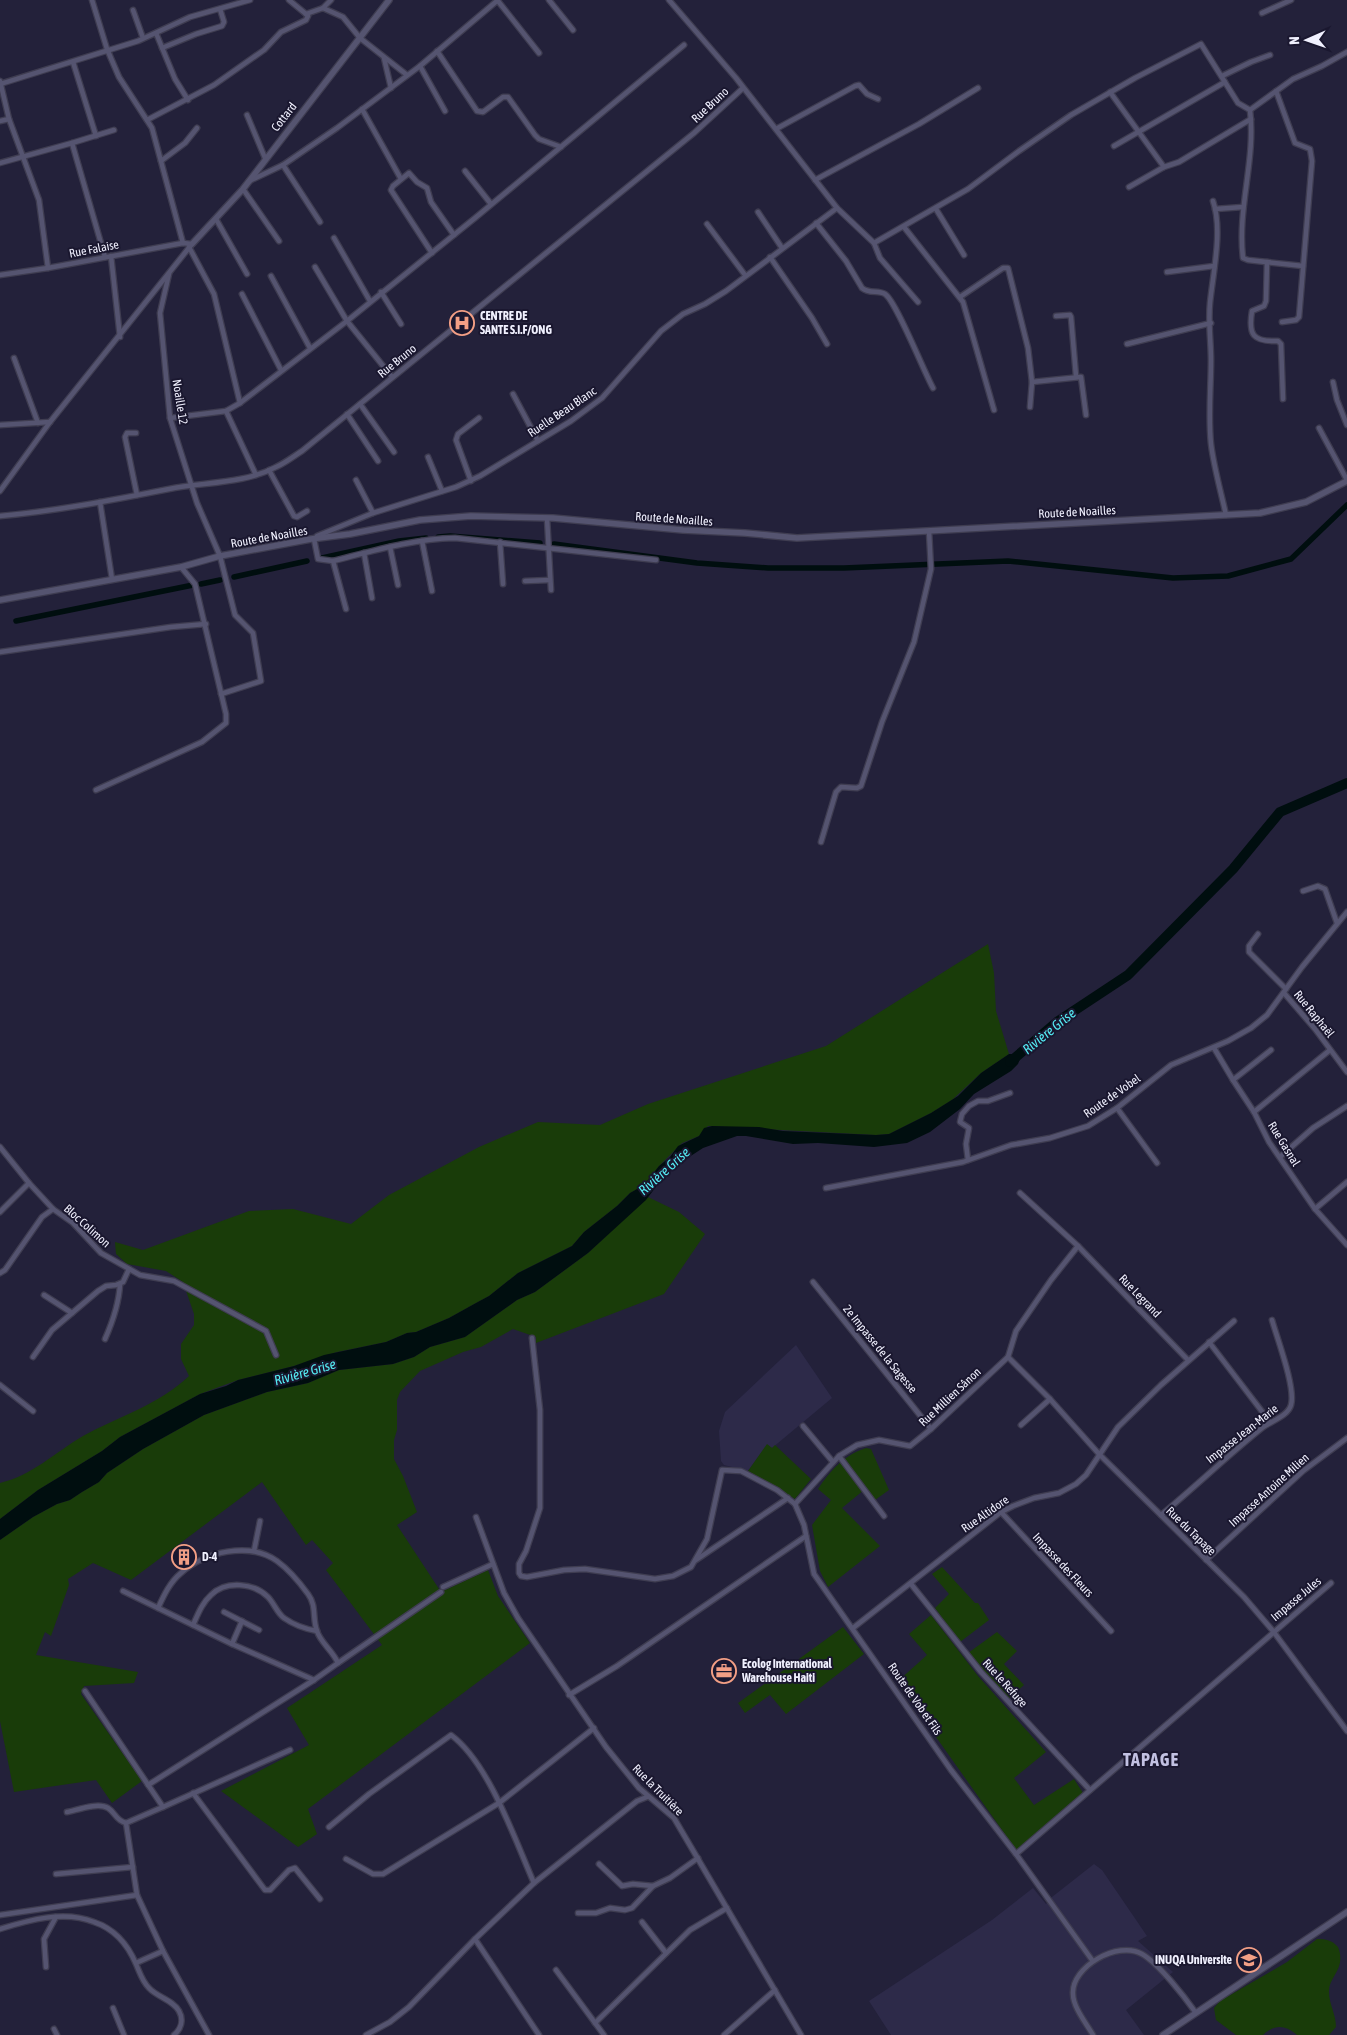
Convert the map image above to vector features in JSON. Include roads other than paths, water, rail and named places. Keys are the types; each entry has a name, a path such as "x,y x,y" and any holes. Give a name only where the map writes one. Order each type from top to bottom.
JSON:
{"street":[{"path":"92,0 107,49 119,77 154,134 183,243"},
{"path":"48,268 39,200 10,120 0,83 73,62 143,38 190,18 250,0"},
{"path":"147,120 214,85 264,50 281,32 306,20 308,16 289,0"},
{"path":"306,14 323,8 331,0"},
{"name":"Cottard","path":"191,245 249,181 389,0"},
{"path":"249,181 284,165 391,88 498,0 539,52"},
{"path":"549,0 573,30"},
{"path":"669,0 743,88 837,208 874,243 880,258 918,302"},
{"path":"1262,13 1291,0"},
{"path":"323,8 343,17 360,38 407,76"},
{"path":"162,48 222,26 224,22 220,9"},
{"path":"133,10 143,38"},
{"path":"156,32 175,79 188,100"},
{"path":"874,243 968,189 1071,115 1201,44 1238,103 1250,110"},
{"path":"170,418 226,411 240,403 432,253 684,45"},
{"path":"437,52 477,111 483,112 504,97 508,97 534,135 539,139 561,147"},
{"path":"1250,110 1293,78 1322,66 1347,52"},
{"path":"1222,76 1251,62 1270,56"},
{"path":"384,58 391,88"},
{"path":"73,62 96,136"},
{"path":"420,66 445,110"},
{"path":"1114,146 1138,132 1150,128 1226,82"},
{"path":"776,129 855,86 859,85 866,94 878,100"},
{"name":"Rue Bruno","path":"0,516 70,508 191,485 256,475 269,470 302,451 694,133 743,88"},
{"path":"815,180 919,124 978,88"},
{"path":"1276,91 1294,143 1309,148 1312,161 1298,319 1282,322"},
{"path":"1110,92 1164,167"},
{"path":"362,109 401,179"},
{"path":"1250,110 1251,158 1243,207 1243,258 1304,266"},
{"path":"247,115 265,158"},
{"path":"1128,187 1164,167 1178,162 1251,119"},
{"path":"0,121 10,120"},
{"path":"161,161 185,142 197,128"},
{"path":"0,163 72,144 114,130"},
{"path":"72,144 105,257"},
{"path":"284,165 320,222"},
{"path":"465,171 492,204"},
{"path":"432,253 392,193 393,186 409,172 417,182 426,187 431,202 454,235"},
{"path":"243,188 279,241"},
{"path":"1212,201 1215,209 1214,266 1210,304 1211,444 1226,515"},
{"path":"1215,209 1243,207"},
{"name":"Ruelle Beau Blanc","path":"312,539 373,513 471,481 538,441 602,398 661,331 683,314 719,295 837,208"},
{"path":"936,209 964,255"},
{"path":"758,212 782,248"},
{"path":"216,219 246,274"},
{"path":"816,223 846,261 862,288 869,292 886,295 900,319 933,388"},
{"path":"707,224 745,276"},
{"path":"904,227 960,297 966,309 994,410"},
{"path":"334,238 370,301"},
{"name":"Rue Falaise","path":"0,275 183,243 191,245"},
{"path":"0,491 50,422 120,337 191,245 214,294 240,403"},
{"path":"111,256 120,337"},
{"path":"770,256 812,318 827,344"},
{"path":"1266,262 1266,301 1264,306 1252,311 1251,332 1254,337 1278,341 1281,344 1282,399"},
{"path":"1167,272 1214,266"},
{"path":"314,267 347,321 392,378"},
{"path":"960,297 1003,268 1008,268 1028,348 1032,382 1030,407"},
{"name":"Noaille 12","path":"169,274 160,313 170,418 204,524 220,556 234,615 253,633 261,681 221,694"},
{"path":"271,276 310,348"},
{"path":"381,292 401,324"},
{"path":"242,294 281,370"},
{"path":"1056,316 1070,315 1071,317 1076,376"},
{"path":"1127,344 1211,323"},
{"path":"14,358 38,423"},
{"path":"1032,382 1076,376 1082,379 1086,415"},
{"path":"1333,382 1347,425"},
{"path":"513,394 538,441"},
{"path":"360,404 394,452"},
{"path":"226,411 256,475"},
{"path":"347,414 378,461"},
{"path":"471,481 456,440 458,434 479,418"},
{"path":"0,425 50,422"},
{"path":"1319,428 1347,481"},
{"path":"136,433 127,433 125,437 137,495"},
{"path":"428,457 442,491"},
{"path":"269,470 295,517 307,511"},
{"path":"356,480 373,513"},
{"name":"Route de Noailles","path":"0,600 181,567 220,556 420,520 471,516 547,518 797,538 1260,513 1306,502 1347,481"},
{"path":"100,502 112,579"},
{"path":"547,518 551,590"},
{"path":"821,842 836,792 841,787 856,788 861,786 882,722 911,654 931,569 928,532"},
{"path":"312,539 318,559 333,561 390,547 422,541 455,538 656,560"},
{"path":"422,541 432,591"},
{"path":"500,542 503,584"},
{"path":"390,547 398,585"},
{"path":"364,553 372,598"},
{"path":"333,561 346,609"},
{"path":"96,790 202,742 226,723 226,714 196,584 181,567"},
{"path":"525,581 550,580"},
{"path":"0,652 171,627 206,624"},
{"path":"1303,891 1318,886 1325,889 1337,923"},
{"name":"Route de Vobel","path":"826,1188 968,1160 1011,1145 1050,1138 1088,1126 1117,1108 1171,1065 1214,1048 1251,1028 1267,1015 1347,912"},
{"name":"Rue Raphaël","path":"1258,934 1249,946 1249,952 1285,991 1347,1072"},
{"name":"Rue Gasnal","path":"1214,1048 1254,1112 1269,1142 1315,1209 1347,1245"},
{"path":"1233,1080 1271,1050"},
{"path":"1254,1112 1330,1050"},
{"path":"968,1160 966,1144 969,1128 960,1122 962,1114 975,1102 988,1101 1010,1093"},
{"path":"1280,1157 1313,1128 1347,1106"},
{"path":"1117,1108 1157,1163"},
{"name":"Bloc Colimon","path":"0,1147 28,1183 53,1209 73,1223 101,1254 140,1275 174,1281 266,1331 276,1355"},
{"path":"1315,1209 1347,1182"},
{"path":"0,1212 28,1183"},
{"name":"Rue Legrand","path":"1020,1192 1078,1246 1188,1360"},
{"path":"0,1273 5,1270 42,1218 53,1209"},
{"name":"Rue Millien Sânon","path":"796,1504 839,1456 857,1446 879,1440 910,1446 931,1429 1008,1357 1016,1331 1051,1280 1078,1246"},
{"path":"33,1357 52,1330 102,1288 120,1284 125,1280 129,1268"},
{"name":"2e Impasse de la Sagesse","path":"813,1282 931,1429"},
{"path":"105,1339 114,1320 120,1284"},
{"path":"44,1295 72,1313"},
{"name":"Impasse Jean-Marie","path":"1161,1516 1233,1452 1270,1422 1287,1412 1291,1404 1292,1390 1272,1320"},
{"name":"Rue Altidore","path":"853,1628 1001,1512 1034,1498 1059,1493 1076,1484 1086,1475 1118,1427 1188,1360 1234,1321"},
{"path":"532,1338 540,1410 540,1508 526,1552 519,1564 521,1576 527,1578 564,1570 585,1569 655,1579 674,1576 692,1567 707,1538 722,1470 741,1471 796,1504"},
{"path":"1209,1342 1270,1422"},
{"name":"Rue du Tapage","path":"1008,1357 1050,1399 1099,1454 1244,1597 1273,1631 1347,1730"},
{"path":"0,1385 32,1411"},
{"path":"1021,1425 1050,1399"},
{"path":"803,1426 833,1462"},
{"name":"Impasse Antoine Milien","path":"1206,1560 1303,1471 1347,1438"},
{"path":"839,1456 884,1516"},
{"path":"695,1561 788,1498"},
{"name":"Route de Vob et Fils","path":"796,1504 804,1525 814,1574 951,1770 1016,1854 1092,1960"},
{"name":"Impasse des Fleurs","path":"1001,1512 1111,1631"},
{"name":"Rue la Truitière","path":"476,1517 504,1593 518,1618 606,1747 647,1797 674,1818 801,2035"},
{"path":"254,1551 260,1521"},
{"path":"570,1695 617,1666 806,1536"},
{"path":"158,1608 169,1586 189,1566 222,1553 240,1550 254,1551 277,1562 307,1593 315,1607 317,1631 338,1663"},
{"path":"148,1785 314,1680 442,1590 493,1564"},
{"name":"Impasse Jules","path":"1016,1854 1331,1583"},
{"name":"Rue le Refuge","path":"911,1584 980,1672 1090,1790"},
{"path":"193,1625 204,1602 212,1593 230,1586 245,1586 255,1588 269,1598 284,1618 302,1628 317,1631"},
{"path":"124,1591 232,1644 314,1680"},
{"path":"224,1612 259,1630"},
{"path":"232,1644 242,1621"},
{"path":"85,1691 163,1807"},
{"path":"346,1859 379,1876 499,1803 594,1728"},
{"path":"329,1828 448,1735 452,1736 478,1765 499,1803 534,1883"},
{"path":"67,1812 102,1806 112,1811 118,1820 126,1823 290,1750"},
{"path":"193,1793 265,1890 270,1890 289,1870 295,1868 320,1899"},
{"path":"366,2035 390,2022 409,2007 475,1939 534,1883 637,1801 647,1797"},
{"path":"126,1823 137,1895 163,1951 208,2035"},
{"path":"578,1913 596,1912 610,1908 625,1910 632,1908 653,1886 670,1878 698,1858"},
{"path":"599,1864 622,1886 632,1884 653,1886"},
{"path":"56,1874 133,1867"},
{"path":"0,1915 137,1895"},
{"path":"595,2022 690,1930 727,1908"},
{"path":"1163,2035 1347,1912"},
{"path":"46,1967 44,1939 56,1917"},
{"path":"0,1929 25,1921 56,1917 83,1918 102,1925 118,1936 136,1963 148,1987 178,2010 181,2017 181,2025 174,2035"},
{"path":"642,1922 666,1954"},
{"path":"475,1939 539,2035"},
{"path":"1093,2035 1073,1996 1073,1984 1092,1960 1112,1951 1127,1950 1141,1953 1180,1990 1196,2013"},
{"path":"136,1963 163,1951"},
{"path":"556,1970 604,2035"},
{"path":"724,2035 775,1990"},
{"path":"113,2008 124,2035"},
{"path":"54,2029 56,2035"}],"water":[{"path":"1009,1054 1022,1054 1018,1064 1011,1071 974,1094 960,1109 930,1132 907,1143 874,1147 818,1143 793,1144 737,1136 703,1148 664,1176 646,1200 588,1253 535,1292 517,1300 465,1337 430,1347 414,1357 393,1364 339,1370 308,1383 267,1392 204,1415 143,1449 107,1473 99,1482 70,1500 57,1504 33,1517 0,1540 0,1519 38,1490 102,1451 120,1437 200,1394 238,1380 294,1366 324,1355 386,1342 407,1333 416,1332 449,1318 489,1296 518,1273 572,1246 584,1232 617,1206 630,1193 644,1185 678,1146 699,1136 704,1128 712,1126 759,1127 783,1131 889,1134 931,1113 958,1096 981,1073"}],"waterway":[{"path":"554,544 697,563 768,568 844,568 1008,561 1173,578 1228,576 1291,559 1347,505"},
{"path":"438,537 450,536 540,543"},
{"path":"322,558 399,541 426,538"},
{"path":"234,577 307,561"},
{"path":"201,584 220,580"},
{"path":"16,621 193,585"},
{"name":"Rivière Grise","path":"1010,1062 1057,1022 1128,975 1233,869 1280,812 1347,783"}],"place":[{"name":"CENTRE DE SANTE S.I.F/ONG","path":"462,323"},
{"name":"D-4","path":"184,1557"},
{"name":"Ecolog International Warehouse Haiti","path":"724,1671"},
{"name":"INUQA Universite","path":"1249,1960"}],"district":[{"name":"TAPAGE","path":"1151,1760"}]}
